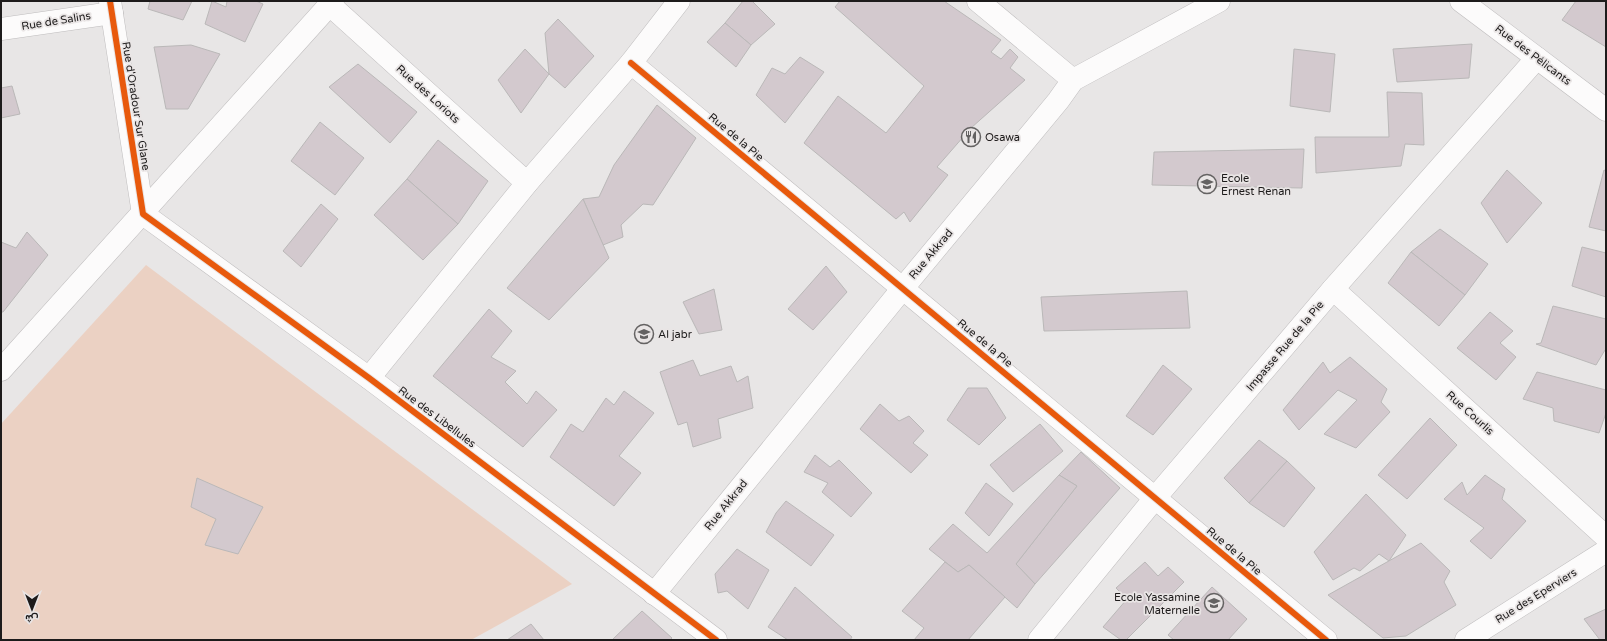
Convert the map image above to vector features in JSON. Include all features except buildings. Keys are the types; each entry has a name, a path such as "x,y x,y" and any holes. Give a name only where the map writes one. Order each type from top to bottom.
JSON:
{"street":[{"path":"369,378 527,182 631,63 679,1"},
{"path":"978,1 1073,80"},
{"name":"Rue Akkrad","path":"654,594 902,288 1058,101 1073,80 1219,1"},
{"name":"Rue des Pélicants","path":"1461,1 1606,110"},
{"path":"1,370 143,214 331,3"},
{"name":"Rue des Loriots","path":"331,3 527,182"},
{"name":"Rue d'Oradour Sur Glane","path":"111,7 143,214"},
{"name":"Rue de Salins","path":"1,29 111,7"},
{"name":"Impasse Rue de la Pie","path":"1039,640 1155,498 1333,290 1537,58"},
{"name":"Rue de la Pie","path":"631,63 1326,640"},
{"name":"Rue des Libellules","path":"143,214 369,378 716,640"},
{"name":"Rue Courlis","path":"1333,290 1606,537"},
{"name":"Rue des Eperviers","path":"1466,640 1606,551"}],"shaded area":[{"path":"146,265 572,584 471,640 1,640 1,424"}],"cycle path":[{"path":"110,1 143,214 369,378 716,640"},
{"path":"631,63 1326,640"}],"place":[{"name":"Osawa","path":"971,137"},
{"name":"Ecole Ernest Renan","path":"1207,184"},
{"name":"Al jabr","path":"644,334"},
{"name":"Ecole Yassamine Maternelle","path":"1214,603"}]}
